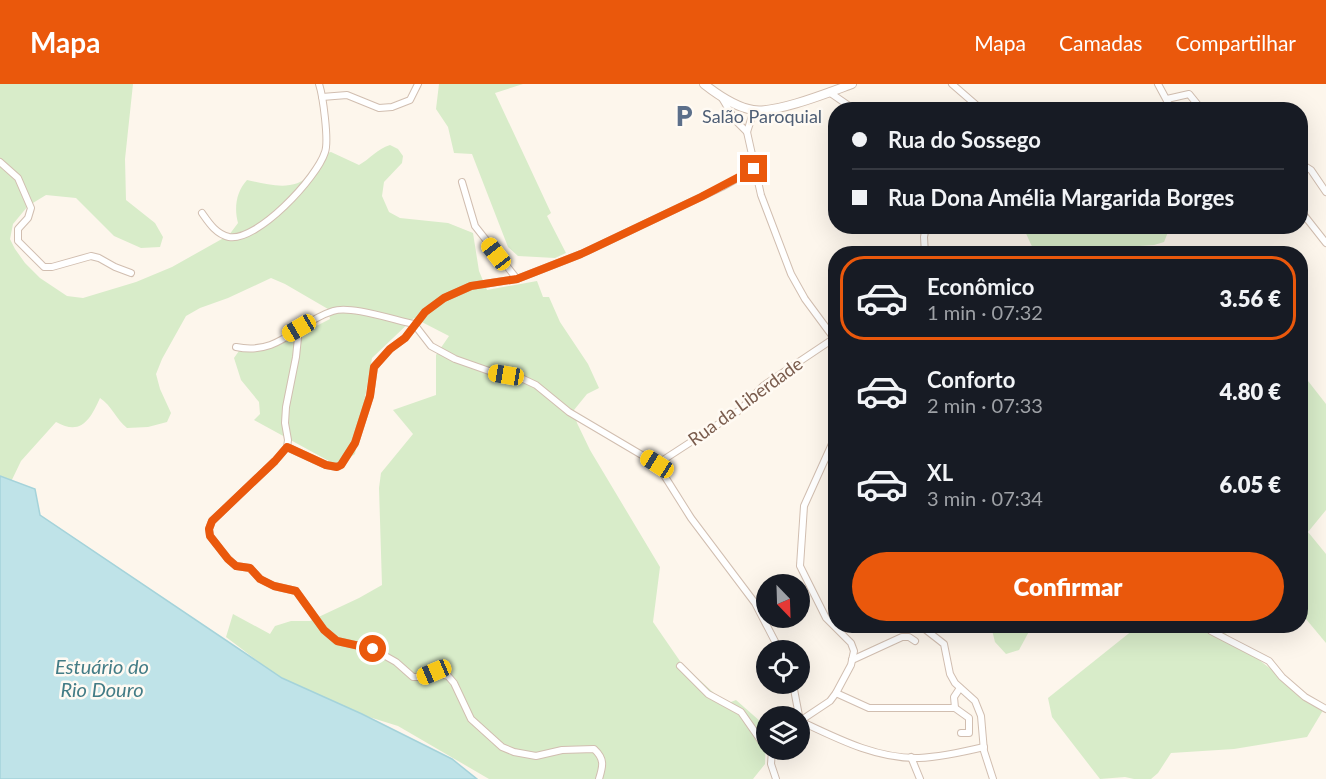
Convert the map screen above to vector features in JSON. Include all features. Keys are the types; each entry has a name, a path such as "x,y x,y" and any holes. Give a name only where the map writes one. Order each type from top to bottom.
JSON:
{"street":[{"path":"202,213 218,233 230,237 243,236 273,216 303,188 325,152 326,136 319,84"},
{"path":"322,97 346,95 379,108 392,107 410,100 418,84"},
{"path":"704,84 722,98 754,110 799,102 852,84"},
{"path":"952,84 973,102"},
{"path":"1158,84 1168,102"},
{"path":"829,92 843,102"},
{"path":"1167,99 1189,94 1196,102"},
{"path":"722,98 735,120 747,132"},
{"path":"754,110 747,132 761,195 791,274 828,332"},
{"path":"0,162 18,178 31,208 28,218 18,229 18,242 45,267 91,256 131,273"},
{"path":"1308,168 1326,192"},
{"path":"287,447 326,465 337,467 341,465 355,443 370,396 374,367 390,349 405,338 425,312 444,298 471,286 517,279 581,254 754,169"},
{"path":"462,182 475,226 517,279"},
{"path":"1308,220 1326,243"},
{"path":"236,347 252,350 267,348 334,310 351,309 414,324 431,345 455,359 492,372 519,377 536,385 569,412 657,464 691,518 755,603 775,640"},
{"path":"299,328 286,407 287,447 212,521 209,529 210,536 236,566 250,568 260,579 274,586 296,591 324,630 337,641 373,649 396,662 413,677 421,678 434,672 448,676 454,683 471,720 502,747 536,756 562,750 594,749 601,755 603,763 599,779"},
{"name":"Rua da Liberdade","path":"657,464 740,410 763,386 828,344"},
{"path":"828,453 804,506 800,566 828,620"},
{"path":"810,714 830,701 852,660 854,651 851,643 841,633"},
{"path":"930,633 944,644 950,674 960,688 975,701 981,716 984,747 993,779"},
{"path":"1215,633 1269,661 1282,677 1305,697 1326,709"},
{"path":"852,660 902,637 909,637 915,641"},
{"path":"680,666 708,694 741,712 756,733"},
{"path":"955,708 954,697 960,688"},
{"path":"836,693 869,708 955,708 969,717 969,734 962,733"},
{"path":"810,726 880,754 930,756 984,747"},
{"path":"911,757 920,779"},
{"path":"770,760 776,779"}],"green space":[{"path":"0,84 133,84 125,159 126,200 155,223 163,237 160,247 141,248 114,236 76,198 46,195 28,206 13,224 10,239 25,263 40,278 67,296 83,298 136,282 172,267 229,235 238,223 237,200 247,180 280,186 296,184 311,174 323,154 331,152 359,165 390,145 398,149 403,156 402,163 384,182 382,196 389,212 400,218 448,223 473,233 479,271 487,290 537,281 543,297 549,297 560,322 588,364 599,388 587,394 574,410 577,423 590,450 660,567 653,622 682,664 726,704 736,700 756,718 756,760 765,760 765,764 753,779 489,779 398,726 324,703 271,671 226,637 233,614 270,634 275,626 291,621 310,621 382,585 379,488 381,473 413,434 393,410 436,395 436,355 449,336 414,318 372,358 355,454 338,466 254,420 260,414 259,402 241,380 234,358 241,348 259,351 279,345 330,319 328,309 271,278 186,316 156,374 171,413 167,422 148,427 127,428 100,398 84,424 72,427 56,422 21,461 8,488 0,484"},
{"path":"439,84 523,84 495,93 551,213 547,216 566,253 555,258 518,256 508,247 472,154 454,153 448,127 436,109"},
{"path":"1026,234 1167,234 1164,242 1154,245 1032,246"},
{"path":"1308,381 1326,404 1326,510 1308,532"},
{"path":"1308,532 1326,554 1326,643 1308,621"},
{"path":"993,633 1028,633 1019,650 1006,654 995,642"},
{"path":"1129,633 1225,633 1323,710 1307,737 1234,749 1171,753 1158,773 1151,779 1125,777 1100,779 1052,717 1048,698"}],"water":[{"name":"Estuário do Rio Douro","path":"0,476 35,489 40,515 282,678 362,714 452,759 477,779 0,779"}],"place":[{"name":"Salão Paroquial","path":"684,116"}],"route":[{"path":"373,649 337,641 324,630 296,591 274,586 260,579 250,568 236,566 210,536 209,529 212,521 287,447 326,465 337,467 341,465 355,443 370,396 374,367 390,349 405,338 425,312 444,298 471,286 517,279 581,254 722,187 754,169"}]}
